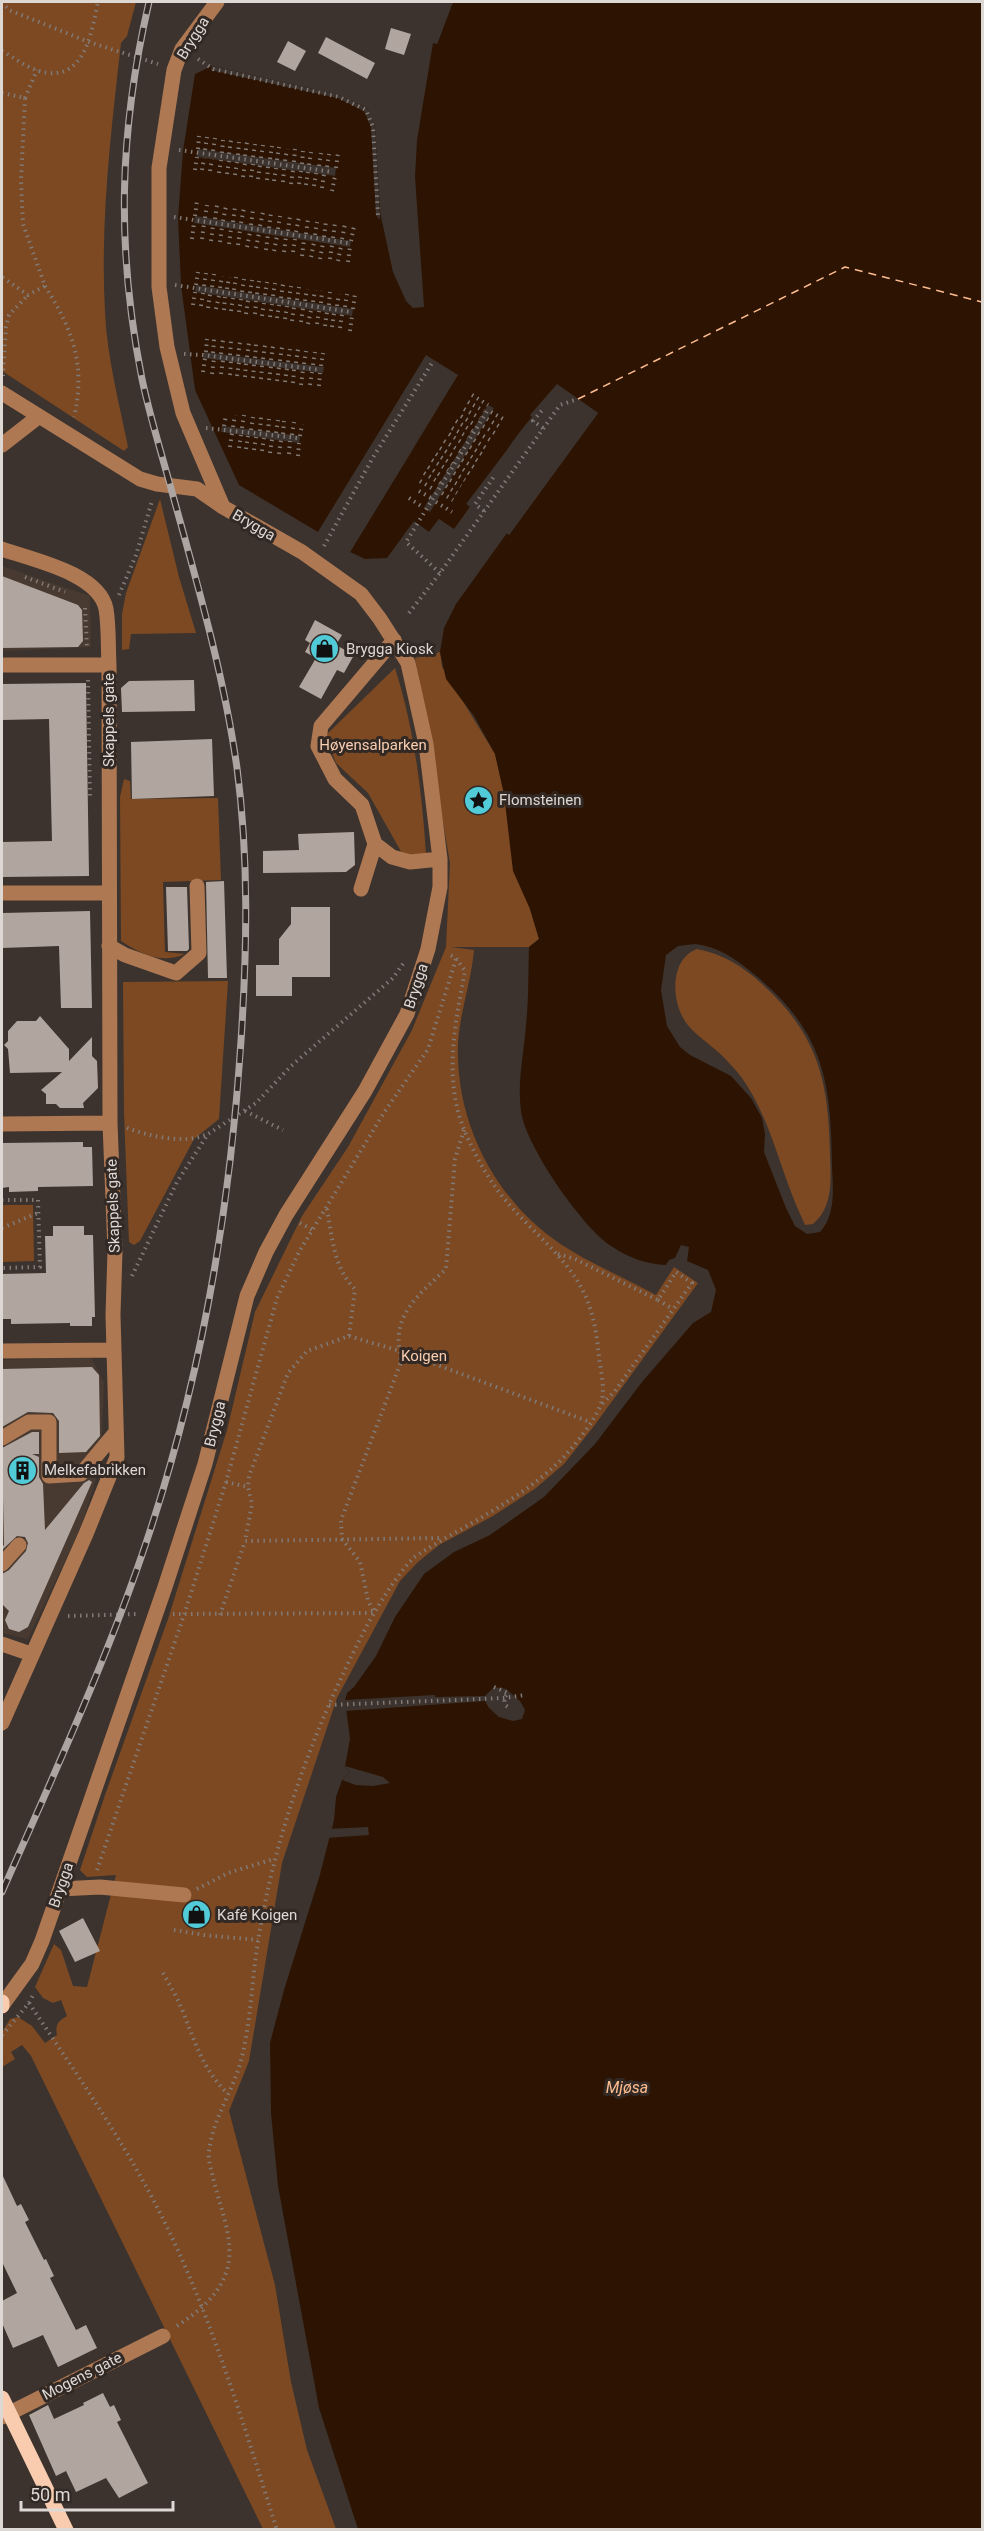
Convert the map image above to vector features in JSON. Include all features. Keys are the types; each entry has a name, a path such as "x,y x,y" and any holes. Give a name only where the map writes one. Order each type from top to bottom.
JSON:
{"main road":[{"path":"2,2398 5,2415 66,2529"}],"street":[{"name":"Brygga","path":"2,2004 32,1964 156,1614 204,1464 247,1296 266,1252 286,1215 333,1143 395,1039 407,1014 428,949 440,887 440,860 423,732 408,663 361,594 302,552 223,507 183,413 167,347 159,287 159,168 174,70 182,49 217,2"},
{"path":"2,393 140,479 156,484 197,489 223,507"},
{"path":"2,445 38,417"},
{"path":"2,549 84,579 98,592 106,607"},
{"name":"Skappels gate","path":"2,1723 86,1534 117,1457 114,1350 115,1251 110,1123 109,665 106,607"},
{"path":"394,640 321,726 318,746 335,779 362,805 375,844 392,857 410,862 440,860"},
{"path":"2,665 109,665"},
{"path":"361,889 375,844"},
{"path":"109,946 125,955 176,973 199,953 197,886"},
{"path":"2,893 109,893"},
{"path":"2,1124 110,1123"},
{"path":"2,1351 114,1350"},
{"path":"2,1438 29,1422 49,1422 50,1476 81,1474 116,1432"},
{"path":"2,1564 20,1545"},
{"path":"2,1644 31,1654"},
{"path":"60,1889 90,1888 184,1895"},
{"name":"Mogens gate","path":"5,2415 164,2336"}],"path":[{"path":"2,2 9,10 89,42 162,66"},
{"path":"2,51 37,70 59,74 69,70 89,42 98,2"},
{"path":"2,11 9,10"},
{"path":"198,59 213,69 339,97 366,110 373,127 378,215"},
{"path":"37,70 25,98 21,181 23,224 45,285 68,329 78,358 80,380 73,423"},
{"path":"2,93 25,98"},
{"path":"195,170 199,136"},
{"path":"206,150 207,137"},
{"path":"213,152 215,138"},
{"path":"222,153 223,140"},
{"path":"229,154 231,140"},
{"path":"237,155 239,142"},
{"path":"245,156 247,142"},
{"path":"253,157 255,144"},
{"path":"261,158 263,145"},
{"path":"270,159 272,146"},
{"path":"277,160 279,147"},
{"path":"285,161 287,149"},
{"path":"294,162 296,149"},
{"path":"183,151 334,172"},
{"path":"302,164 303,151"},
{"path":"309,165 311,152"},
{"path":"319,166 321,153"},
{"path":"332,190 338,153"},
{"path":"327,167 328,154"},
{"path":"202,170 204,158"},
{"path":"210,171 212,159"},
{"path":"219,173 221,160"},
{"path":"227,174 228,161"},
{"path":"235,175 237,162"},
{"path":"243,177 245,163"},
{"path":"251,177 253,164"},
{"path":"258,179 260,165"},
{"path":"267,180 268,166"},
{"path":"274,181 276,168"},
{"path":"283,182 284,169"},
{"path":"291,184 292,170"},
{"path":"299,184 301,171"},
{"path":"306,185 308,172"},
{"path":"314,186 316,173"},
{"path":"322,188 324,174"},
{"path":"192,239 197,201"},
{"path":"214,219 217,204"},
{"path":"205,218 207,205"},
{"path":"223,220 226,206"},
{"path":"232,222 235,207"},
{"path":"242,224 244,208"},
{"path":"251,225 253,210"},
{"path":"260,226 263,212"},
{"path":"269,228 271,213"},
{"path":"278,229 280,216"},
{"path":"288,231 290,216"},
{"path":"296,232 299,217"},
{"path":"178,218 350,244"},
{"path":"306,234 308,219"},
{"path":"324,237 326,221"},
{"path":"315,235 317,222"},
{"path":"333,238 335,223"},
{"path":"202,239 204,224"},
{"path":"342,239 345,224"},
{"path":"211,241 213,226"},
{"path":"348,262 354,226"},
{"path":"220,243 222,227"},
{"path":"229,244 231,229"},
{"path":"238,245 240,230"},
{"path":"247,247 250,232"},
{"path":"256,248 259,233"},
{"path":"266,250 268,234"},
{"path":"274,251 277,236"},
{"path":"284,252 286,237"},
{"path":"293,252 295,239"},
{"path":"302,256 304,240"},
{"path":"311,257 314,242"},
{"path":"320,259 323,243"},
{"path":"330,259 332,245"},
{"path":"338,261 341,246"},
{"path":"193,305 198,272"},
{"path":"204,286 206,273"},
{"path":"212,287 214,274"},
{"path":"220,288 222,276"},
{"path":"2,277 28,295"},
{"path":"227,289 229,277"},
{"path":"234,290 236,278"},
{"path":"242,292 244,279"},
{"path":"250,293 252,280"},
{"path":"258,294 259,281"},
{"path":"265,295 267,282"},
{"path":"273,296 275,283"},
{"path":"281,298 284,284"},
{"path":"3,376 4,346 9,315 28,295 45,285"},
{"path":"181,285 352,312"},
{"path":"289,299 291,286"},
{"path":"297,300 299,287"},
{"path":"305,301 307,288"},
{"path":"313,302 315,290"},
{"path":"321,303 322,291"},
{"path":"329,305 330,292"},
{"path":"201,306 203,293"},
{"path":"208,308 210,294"},
{"path":"338,306 339,294"},
{"path":"345,307 347,294"},
{"path":"350,331 356,294"},
{"path":"216,309 219,296"},
{"path":"224,310 225,297"},
{"path":"231,311 233,298"},
{"path":"239,312 241,299"},
{"path":"246,314 248,300"},
{"path":"255,314 256,301"},
{"path":"262,316 264,303"},
{"path":"270,317 272,304"},
{"path":"277,318 279,305"},
{"path":"285,319 287,306"},
{"path":"292,321 294,307"},
{"path":"301,322 303,309"},
{"path":"308,324 311,310"},
{"path":"317,324 319,311"},
{"path":"325,326 327,312"},
{"path":"332,327 334,313"},
{"path":"340,328 342,314"},
{"path":"203,372 207,339"},
{"path":"213,353 214,339"},
{"path":"221,354 223,340"},
{"path":"230,355 231,341"},
{"path":"238,356 240,342"},
{"path":"247,357 249,343"},
{"path":"255,358 256,344"},
{"path":"263,359 265,345"},
{"path":"272,360 273,346"},
{"path":"280,361 282,347"},
{"path":"288,362 290,349"},
{"path":"296,363 298,349"},
{"path":"304,364 306,351"},
{"path":"313,365 315,351"},
{"path":"319,386 323,353"},
{"path":"189,355 205,355 321,370"},
{"path":"212,374 214,359"},
{"path":"221,374 222,360"},
{"path":"230,375 231,362"},
{"path":"237,376 239,362"},
{"path":"245,377 246,363"},
{"path":"324,546 372,459 432,363"},
{"path":"253,378 255,364"},
{"path":"261,379 262,365"},
{"path":"269,380 271,366"},
{"path":"277,381 279,367"},
{"path":"285,382 287,368"},
{"path":"293,383 294,369"},
{"path":"301,385 303,370"},
{"path":"310,385 312,372"},
{"path":"472,395 503,419"},
{"path":"409,613 560,405 578,399"},
{"path":"468,402 484,411"},
{"path":"440,573 406,542 490,408"},
{"path":"543,408 533,421 543,428"},
{"path":"464,409 480,418"},
{"path":"223,428 226,415"},
{"path":"233,427 235,415"},
{"path":"242,428 244,415"},
{"path":"460,416 475,425"},
{"path":"251,430 253,417"},
{"path":"260,431 261,417"},
{"path":"268,432 270,419"},
{"path":"487,419 502,428"},
{"path":"276,433 278,420"},
{"path":"283,434 284,421"},
{"path":"456,421 472,431"},
{"path":"292,435 294,422"},
{"path":"298,456 302,424"},
{"path":"483,426 498,435"},
{"path":"212,429 223,428 299,439"},
{"path":"452,428 468,437"},
{"path":"478,433 490,440"},
{"path":"230,447 232,434"},
{"path":"449,434 464,444"},
{"path":"239,448 241,435"},
{"path":"246,449 248,436"},
{"path":"255,450 256,437"},
{"path":"262,451 264,438"},
{"path":"270,453 272,439"},
{"path":"279,454 281,440"},
{"path":"474,440 489,450"},
{"path":"288,454 290,441"},
{"path":"444,441 460,451"},
{"path":"470,447 485,456"},
{"path":"440,448 455,458"},
{"path":"466,453 481,463"},
{"path":"436,454 452,464"},
{"path":"432,460 448,470"},
{"path":"462,460 477,469"},
{"path":"458,466 473,476"},
{"path":"428,467 444,477"},
{"path":"424,473 440,483"},
{"path":"454,473 465,480"},
{"path":"484,511 476,504 495,475"},
{"path":"450,480 461,486"},
{"path":"420,481 435,490"},
{"path":"106,607 111,606 120,594 136,555 156,484"},
{"path":"446,486 458,493"},
{"path":"419,491 452,512"},
{"path":"442,493 453,500"},
{"path":"409,498 424,508"},
{"path":"23,576 75,596"},
{"path":"85,600 90,802"},
{"path":"110,1123 140,1133 199,1138 256,1103 291,1066 393,978 417,944 428,949"},
{"path":"448,954 456,958 465,971 452,1051 454,1079 464,1130 491,1182 527,1224 558,1254 584,1294 594,1320 603,1385 601,1405"},
{"path":"90,1888 184,1615 226,1482 277,1298 299,1252 385,1111 428,1049 456,958"},
{"path":"244,1110 283,1130"},
{"path":"127,1286 177,1182 208,1134 213,1130"},
{"path":"374,1613 368,1600 360,1562 342,1539 341,1520 400,1362 397,1337 408,1306 446,1269 455,1159 464,1130"},
{"path":"2,1200 38,1200 40,1268 2,1268"},
{"path":"327,1208 336,1259 345,1280 356,1289 349,1336"},
{"path":"2,1228 38,1213"},
{"path":"558,1254 576,1259 673,1309"},
{"path":"164,2336 203,2308 218,2290 227,2270 230,2251 208,2153 215,2121 241,2059 258,1940 274,1859 286,1815 353,1651 374,1613 398,1576 413,1558 535,1483 561,1459 601,1405 615,1391 692,1283 676,1272 658,1300"},
{"path":"220,1615 245,1541 252,1504 248,1487 249,1476 288,1373 307,1351 349,1336 400,1351 590,1422"},
{"path":"226,1482 248,1487"},
{"path":"245,1541 446,1538"},
{"path":"49,1616 374,1613"},
{"path":"494,1687 508,1693 504,1698 505,1705 511,1709"},
{"path":"329,1705 504,1698 525,1695"},
{"path":"184,1895 228,1872 274,1859"},
{"path":"174,1930 258,1940"},
{"path":"163,1973 180,2004 198,2053 214,2080 228,2094"},
{"path":"36,1986 29,2003 92,2094 131,2158 165,2223 203,2308 277,2529"}],"shaded area":[{"path":"2,566 90,596 91,647 2,651"},
{"path":"91,1357 104,1383 101,1464 79,1532 28,1639 2,1633 2,1360"}],"green space":[{"path":"2,2 136,2 127,36 121,43 107,177 104,245 106,329 128,447 124,451 2,371"},
{"path":"160,499 179,577 196,633 131,634 129,649 122,650 122,614 126,593"},
{"name":"Koigen","path":"440,652 442,667 495,754 530,909 539,939 529,947 451,947 474,950 459,1031 458,1058 460,1086 475,1138 501,1186 518,1207 559,1243 656,1295 674,1267 698,1283 564,1464 536,1488 493,1516 439,1545 400,1581 337,1698 282,1863 249,2061 229,2111 275,2285 291,2382 307,2450 336,2529 263,2529 31,2056 22,2045 11,2052 15,2059 2,2067 2,2032 10,2019 18,2017 32,2026 45,2043 57,2035 58,2024 67,2016 61,2000 53,2003 43,1998 35,1987 54,1944 61,1950 73,1986 87,1987 116,1875 87,1877 80,1870 168,1619 227,1430 255,1312 302,1216 348,1147 412,1030 446,947 450,863 415,658"},
{"name":"Høyensalparken","path":"395,668 416,760 426,854 403,855 368,793 336,763 325,736"},
{"path":"124,779 130,781 131,799 218,798 221,880 163,882 165,952 185,954 177,957 160,958 144,954 121,941 120,797"},
{"path":"697,949 732,961 747,971 780,1002 808,1040 823,1082 827,1104 831,1175 827,1202 820,1217 813,1224 805,1225 768,1128 752,1094 733,1068 693,1031 678,1007 675,988 678,968 689,954"},
{"path":"228,981 219,1119 194,1139 140,1241 134,1245 129,1242 124,1113 123,982"},
{"path":"2,1205 33,1205 34,1261 2,1262"}],"water":[{"name":"Mjøsa","path":"453,2 982,2 982,2529 358,2529 319,2408 278,2186 271,2113 270,2043 319,1878 334,1820 336,1797 342,1780 349,1773 345,1766 350,1739 345,1700 347,1693 354,1687 376,1656 395,1617 424,1574 454,1552 490,1535 544,1497 595,1444 642,1382 693,1323 711,1312 716,1290 708,1270 687,1261 689,1247 681,1245 675,1258 669,1260 666,1265 645,1262 624,1254 599,1236 585,1222 557,1184 525,1126 521,1111 520,1089 528,1005 529,947 539,939 530,909 513,871 504,794 495,754 474,716 446,679 440,652 444,628 456,604 598,413 562,388 545,403 516,437 454,530 439,519 429,532 414,522 387,559 365,559 350,552 413,449 381,430 318,532 239,485 195,390 181,285 178,218 183,151 195,74 212,66 339,95 367,108 375,127 380,212 393,272 406,301 413,308 424,307 415,177 417,140 433,43 437,44","holes":["695,944 735,959 778,996 796,1017 819,1060 829,1108 833,1192 829,1218 820,1232 807,1234 795,1226 764,1152 765,1134 762,1118 751,1098 731,1076 690,1055 680,1047 667,1026 661,990 666,955 678,946"]}],"pier":[{"path":"450,2 453,2 437,44 431,41 435,40"},
{"path":"212,66 339,95 367,108 375,127 380,220 376,215 371,127 364,111 338,98 211,70"},
{"path":"198,149 336,168 335,176 197,157"},
{"path":"195,216 351,241 350,247 194,223"},
{"path":"196,285 353,309 352,316 195,292"},
{"path":"204,352 324,367 323,373 203,358"},
{"path":"426,355 458,375 350,552 348,550 409,450 382,433 321,534 318,532"},
{"path":"557,384 598,413 509,535 504,531 508,531 594,414 563,392 549,411 542,408 496,470 502,474 502,477 485,501 479,500 456,532 452,532 439,523 428,535 415,525 389,561 372,563 365,559 387,558 414,521 429,532 439,519 454,529 470,507 466,504 532,417 530,415"},
{"path":"488,405 494,408 430,512 424,508"},
{"path":"222,426 300,436 299,443 221,432"},
{"path":"494,1687 506,1689 520,1701 525,1710 522,1719 513,1721 499,1717 485,1701 345,1711 345,1700 435,1695 435,1697 485,1696"},
{"path":"345,1766 383,1777 390,1783 373,1786 356,1785 342,1780 349,1773"},
{"path":"368,1827 369,1835 325,1838 328,1829"}],"building":[{"path":"391,28 411,34 404,55 385,49"},
{"path":"326,37 375,63 367,79 318,53"},
{"path":"288,41 306,51 295,71 277,62"},
{"path":"2,576 78,605 82,610 83,641 78,647 2,648"},
{"name":"Brygga Kiosk","path":"315,620 342,635 336,645 354,655 344,673 337,670 321,699 299,687 316,658 305,652 310,643 305,640"},
{"path":"194,680 195,711 122,712 121,688 129,681"},
{"path":"86,683 89,876 2,877 2,842 52,841 49,719 2,720 2,684"},
{"path":"212,739 214,796 132,799 131,742"},
{"path":"354,832 355,865 346,872 263,873 263,851 299,850 298,834"},
{"path":"224,881 227,978 208,978 206,882"},
{"path":"166,887 187,887 189,949 187,951 168,951"},
{"path":"291,907 330,907 330,977 292,977 292,996 256,996 256,965 279,965 279,939 291,924"},
{"path":"90,911 92,1008 61,1008 59,946 2,948 2,913"},
{"path":"40,1016 69,1049 69,1061 92,1037 92,1056 97,1061 98,1088 83,1103 84,1108 60,1108 56,1104 46,1104 46,1094 41,1090 62,1072 10,1073 8,1049 4,1045 8,1041 8,1031 17,1021 36,1021"},
{"path":"83,1142 83,1147 92,1147 93,1186 38,1187 38,1191 9,1192 9,1187 2,1188 2,1143"},
{"path":"53,1226 84,1226 84,1235 93,1235 95,1317 92,1317 92,1326 70,1326 70,1323 11,1324 11,1319 2,1319 2,1274 46,1273 45,1236 53,1236"},
{"path":"92,1367 99,1375 100,1436 86,1452 59,1453 59,1421 53,1413 28,1412 2,1427 2,1369"},
{"path":"32,1432 39,1432 39,1454 32,1454 39,1457 45,1530 84,1483 89,1480 92,1482 28,1627 19,1632 9,1629 5,1620 9,1611 2,1604 2,1574 9,1570 26,1551 28,1543 25,1537 17,1536 2,1550 2,1544 4,1546 2,1448"},
{"path":"83,1918 100,1951 75,1962 59,1931"},
{"path":"2,2174 17,2206 21,2204 29,2220 25,2222 44,2260 46,2259 54,2276 50,2278 76,2330 86,2325 97,2348 58,2367 43,2335 13,2348 2,2323 2,2301 17,2293 2,2262"},
{"path":"103,2393 110,2407 114,2405 121,2420 117,2422 148,2483 119,2498 106,2478 76,2492 66,2471 56,2476 29,2415 48,2405 54,2419"}],"ferry route":[{"path":"578,399 845,267 982,302"}],"railway":[{"path":"2,1892 79,1718 115,1629 166,1479 198,1356 221,1231 241,1041 246,904 244,837 232,733 209,629 145,393 128,283 125,236 127,144 139,50 149,2"}],"place":[{"name":"Brygga Kiosk","path":"325,649"},
{"name":"Flomsteinen","path":"478,800"},
{"name":"Melkefabrikken","path":"23,1470"},
{"name":"Kafé Koigen","path":"196,1915"}]}
